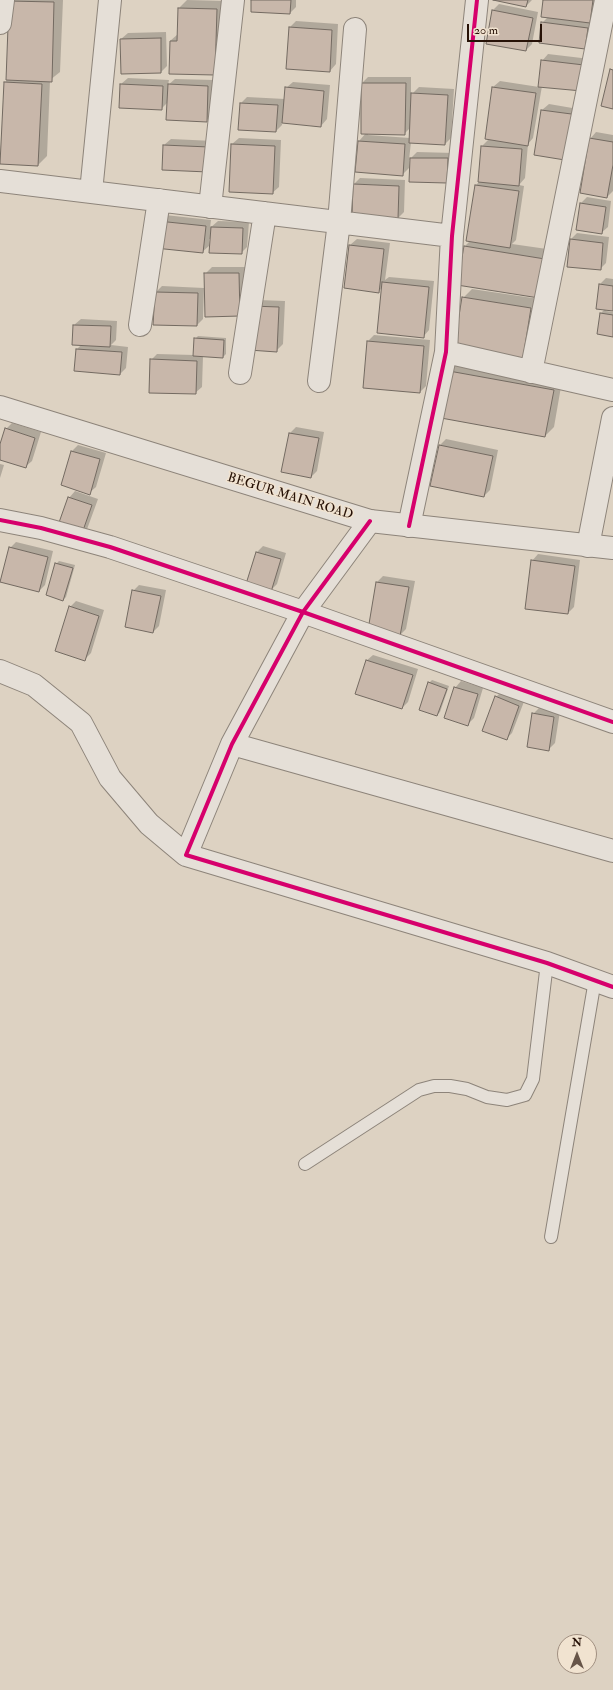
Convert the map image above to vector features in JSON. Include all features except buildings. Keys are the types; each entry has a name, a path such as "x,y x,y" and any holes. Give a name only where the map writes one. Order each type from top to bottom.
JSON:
{"street":[{"path":"0,23 3,0"},
{"path":"90,192 110,0"},
{"path":"210,207 233,0"},
{"path":"409,526 446,352 452,236 477,0"},
{"path":"531,372 606,0"},
{"path":"319,381 339,222 356,29"},
{"path":"0,181 452,236"},
{"path":"140,325 159,200"},
{"path":"240,373 265,213"},
{"path":"446,352 613,390"},
{"name":"BEGUR MAIN ROAD","path":"0,407 370,521 613,548"},
{"path":"588,546 613,418"},
{"path":"0,520 41,528 110,547 303,612 613,722"},
{"path":"186,855 232,744 303,612 370,521"},
{"path":"0,671 34,685 81,723 110,778 149,824 186,855 547,963 604,983"},
{"path":"232,744 613,851"}],"lane":[{"path":"305,1164 419,1090 434,1086 450,1086 467,1089 487,1098 507,1100 525,1095 533,1079 547,963"},
{"path":"551,1237 604,983"}],"cycle path":[{"path":"409,526 446,352 452,236 477,0"},
{"path":"0,520 41,528 110,547 303,612 613,722"},
{"path":"370,521 303,612 232,744 186,855 547,963 613,987"}]}
